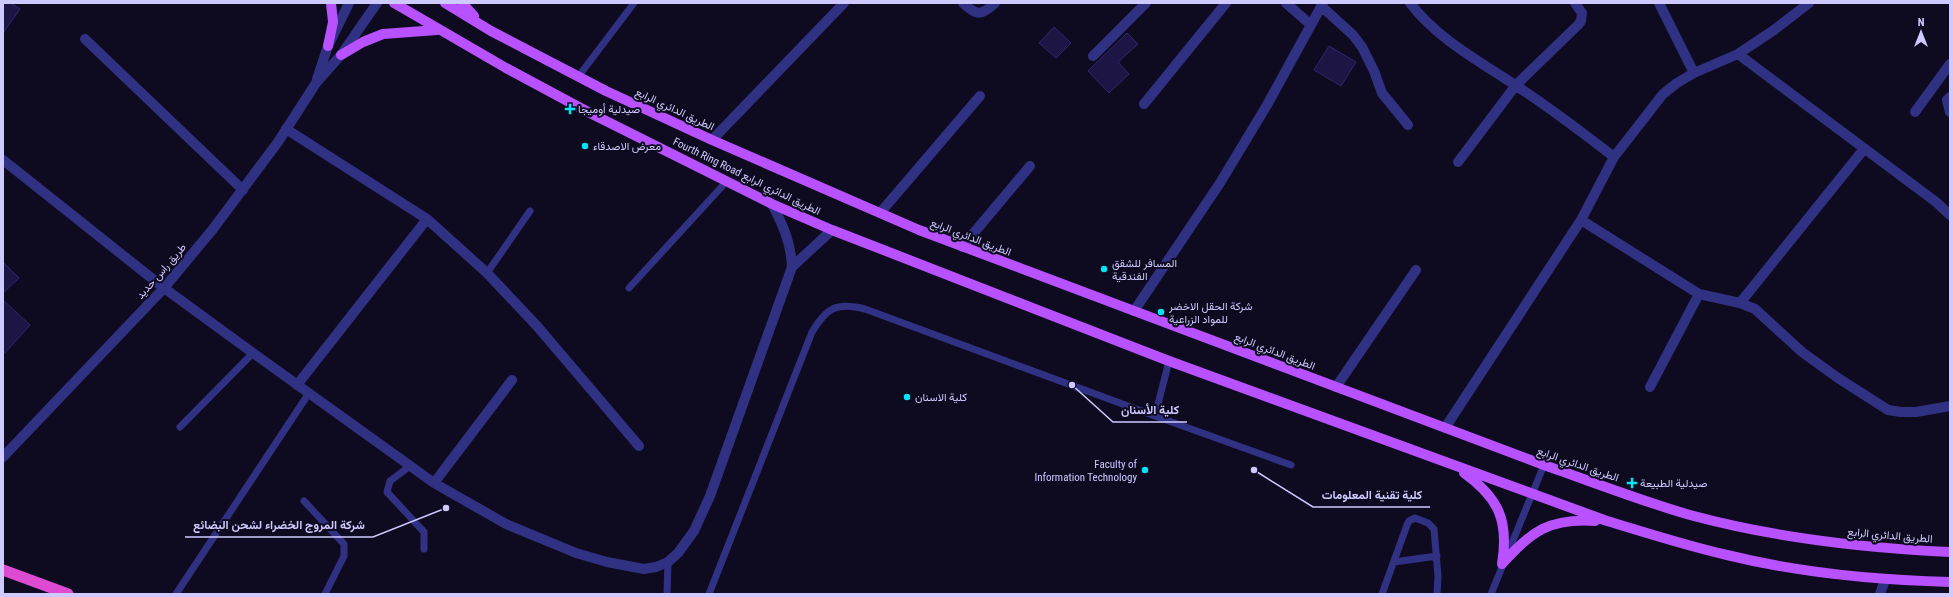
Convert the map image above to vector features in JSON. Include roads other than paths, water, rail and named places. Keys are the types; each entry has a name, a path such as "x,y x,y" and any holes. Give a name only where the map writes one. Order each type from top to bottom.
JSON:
{"highway":[{"path":"3,570 68,594"}],"main road":[{"path":"328,46 333,22 331,3"},
{"name":"Fourth Ring Road الطريق الدائري الرابع","path":"394,3 437,30 588,112 772,204 832,230 1169,361"},
{"name":"الطريق الدائري الرابع","path":"445,3 490,31 578,77 712,140 880,213 962,247 1544,465 1648,502 1691,515 1740,526 1847,544 1901,550 1950,552"},
{"path":"462,3 490,31"},
{"path":"341,55 363,42 382,34 437,30"},
{"path":"1169,361 1607,521 1728,556 1780,566 1885,580 1950,582"},
{"path":"1454,466 1479,484 1491,498 1500,514 1505,532 1502,564"},
{"path":"1502,564 1532,533 1553,523 1576,519 1607,521"}],"street":[{"name":"طريق راس حديد","path":"316,83 328,46 349,3"},
{"name":"طريق راس حديد","path":"3,456 164,288 243,190 316,83 341,55 377,3"},
{"path":"712,140 844,3"},
{"path":"963,3 971,11 979,14 985,12 995,3"},
{"path":"1093,56 1146,3"},
{"path":"1144,104 1226,3"},
{"path":"1286,3 1311,25"},
{"path":"1410,3 1420,16 1445,37 1546,105 1614,157"},
{"path":"1458,162 1516,85 1581,21 1582,13 1575,3"},
{"path":"1659,3 1694,73"},
{"path":"1445,428 1581,220 1614,157 1663,94 1677,83 1694,73 1738,54 1774,30 1809,3"},
{"path":"1134,311 1220,183 1267,105 1322,5 1353,35 1362,47 1374,71 1382,93 1408,125"},
{"path":"85,39 243,190"},
{"path":"1738,54 1936,202 1950,215"},
{"path":"1915,112 1950,64"},
{"path":"880,213 980,96"},
{"path":"1950,97 1947,100 1950,112"},
{"path":"286,129 427,219 487,273 537,326 639,446"},
{"path":"1740,303 1864,149"},
{"path":"3,160 164,288 434,483 506,524 576,553 628,567 644,569 656,567 668,562 678,553 694,531 710,496 792,267 788,235 772,204"},
{"path":"962,247 1030,166"},
{"path":"297,385 427,219"},
{"path":"1581,220 1699,294 1740,303 1755,309 1802,352 1838,378 1888,410 1916,412 1950,406"},
{"path":"792,267 832,230"},
{"path":"1336,387 1416,270"},
{"path":"1650,387 1699,294"},
{"path":"434,483 512,380"},
{"path":"1880,594 1885,580"}],"lane":[{"path":"578,77 634,3"},
{"path":"629,288 727,181"},
{"path":"487,273 530,210"},
{"path":"709,594 812,332 819,321 829,311 839,306 848,305 865,309 1290,465"},
{"path":"180,427 253,353"},
{"path":"1155,416 1169,361"},
{"path":"176,594 309,393"},
{"path":"1491,594 1502,564 1544,465"},
{"path":"410,466 390,481 387,492 424,532 424,548"},
{"path":"304,501 344,544 344,556 325,594"},
{"path":"1382,594 1407,525 1409,521 1415,518 1433,527 1435,533 1437,556 1437,594"},
{"path":"1394,562 1437,556"},
{"path":"667,594 668,562"}],"place":[{"name":"صيدلية أوميجا","path":"570,109"},
{"name":"معرض الاصدقاء","path":"585,146"},
{"name":"المسافر للشقق الفندقية","path":"1104,269"},
{"name":"شركة الحقل الاخضر للمواد الزراعية","path":"1161,312"},
{"name":"كلية الأسنان","path":"1072,385"},
{"name":"كلية الاسنان","path":"907,397"},
{"name":"Faculty of Information Technology","path":"1145,470"},
{"name":"كلية تقنية المعلومات","path":"1254,470"},
{"name":"صيدلية الطبيعة","path":"1632,483"},
{"name":"شركة المروج الخضراء لشحن البضائع","path":"446,508"}]}
